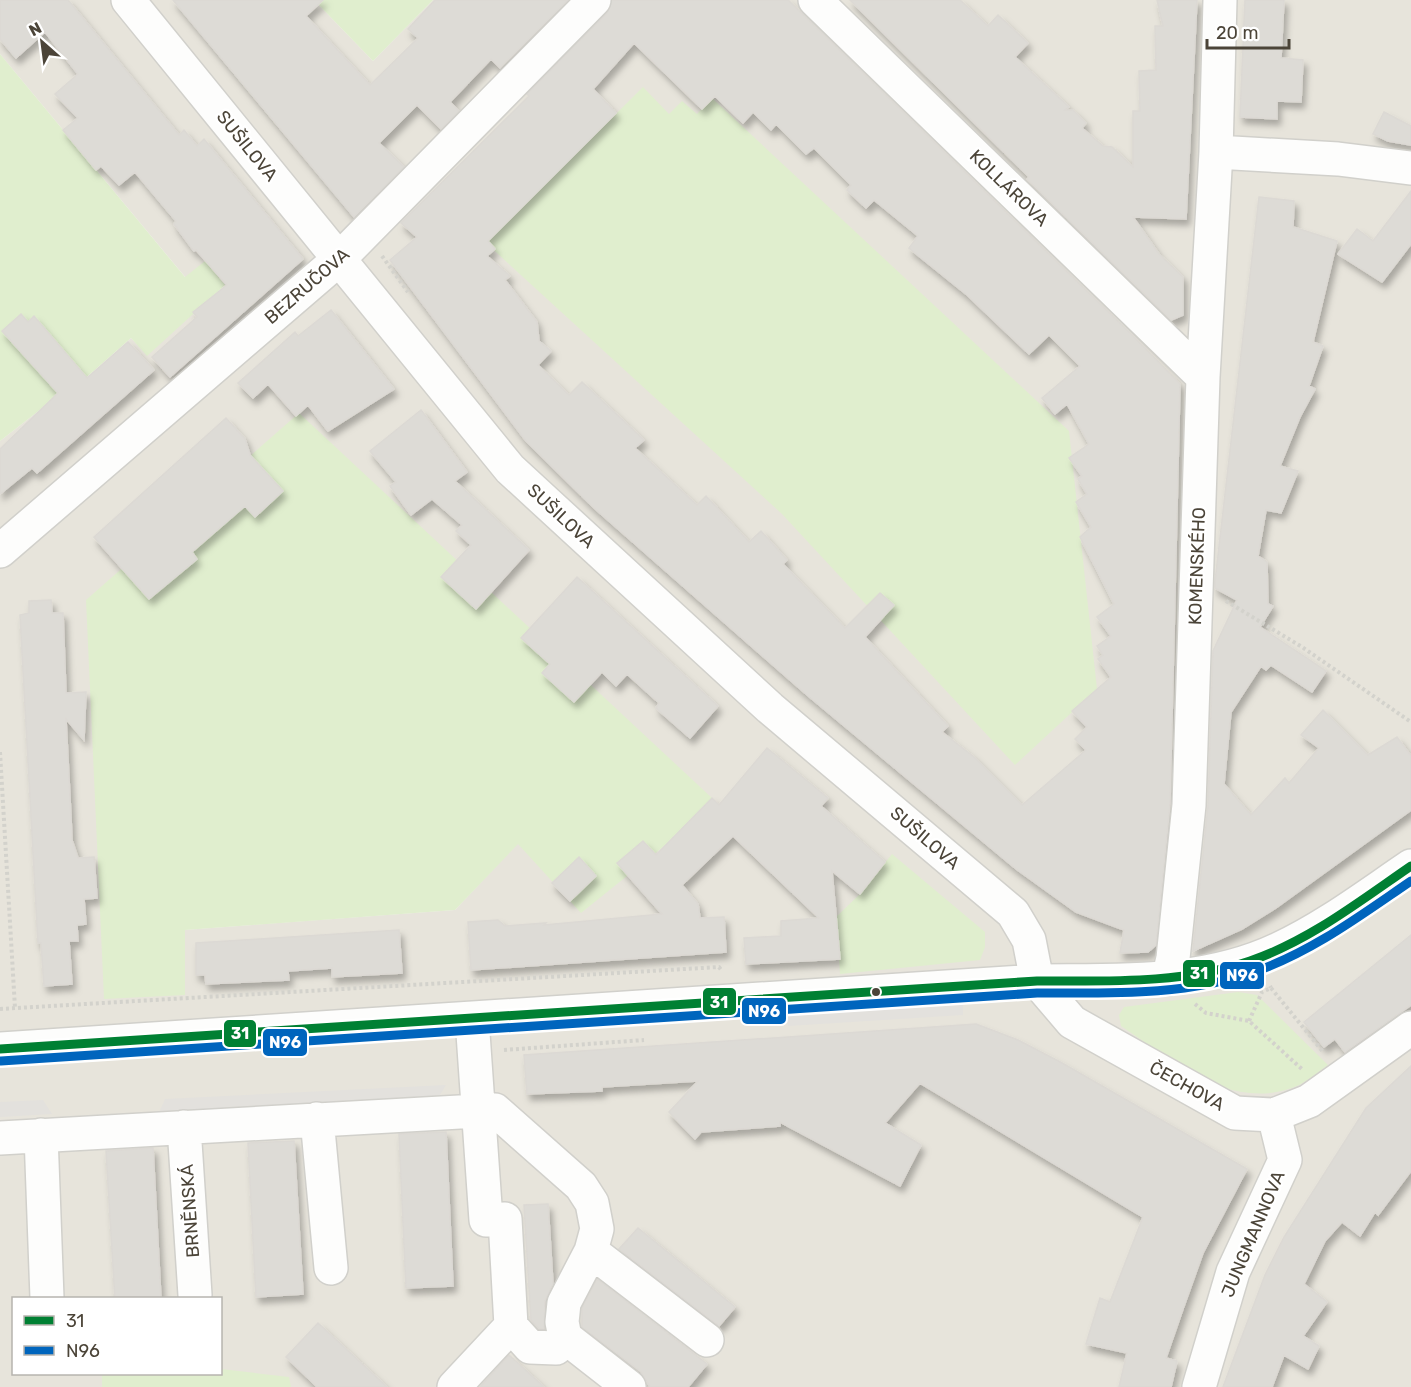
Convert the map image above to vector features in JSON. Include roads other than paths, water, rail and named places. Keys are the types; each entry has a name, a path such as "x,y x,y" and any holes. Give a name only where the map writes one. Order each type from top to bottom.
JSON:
{"street":[{"name":"SUŠILOVA","path":"128,0 510,469 770,708 1012,913 1029,940 1037,981"},
{"name":"BEZRUČOVA","path":"0,551 338,260 594,0"},
{"name":"KOLLÁROVA","path":"815,0 1203,376"},
{"name":"KOMENSKÉHO","path":"1168,979 1173,958 1189,805 1203,376 1216,152 1220,0"},
{"path":"1216,152 1338,159 1410,168"},
{"path":"0,1048 1037,981 1168,979 1238,965 1279,949 1314,930 1411,866"},
{"name":"ČECHOVA","path":"1037,981 1072,1022 1235,1113 1274,1115 1309,1101 1411,1028"},
{"path":"472,1019 486,1220 505,1219 511,1326 530,1347 556,1348 565,1337"},
{"path":"0,1137 495,1110 580,1186 592,1203 597,1229 591,1251 564,1303 562,1322 565,1337 629,1387"},
{"name":"JUNGMANNOVA","path":"1199,1387 1233,1272 1285,1160 1274,1115"},
{"path":"317,1119 331,1268"},
{"name":"BRNĚNSKÁ","path":"184,1127 195,1295"},
{"path":"41,1135 47,1297"},
{"path":"591,1251 707,1340"},
{"path":"454,1387 511,1326"}]}
